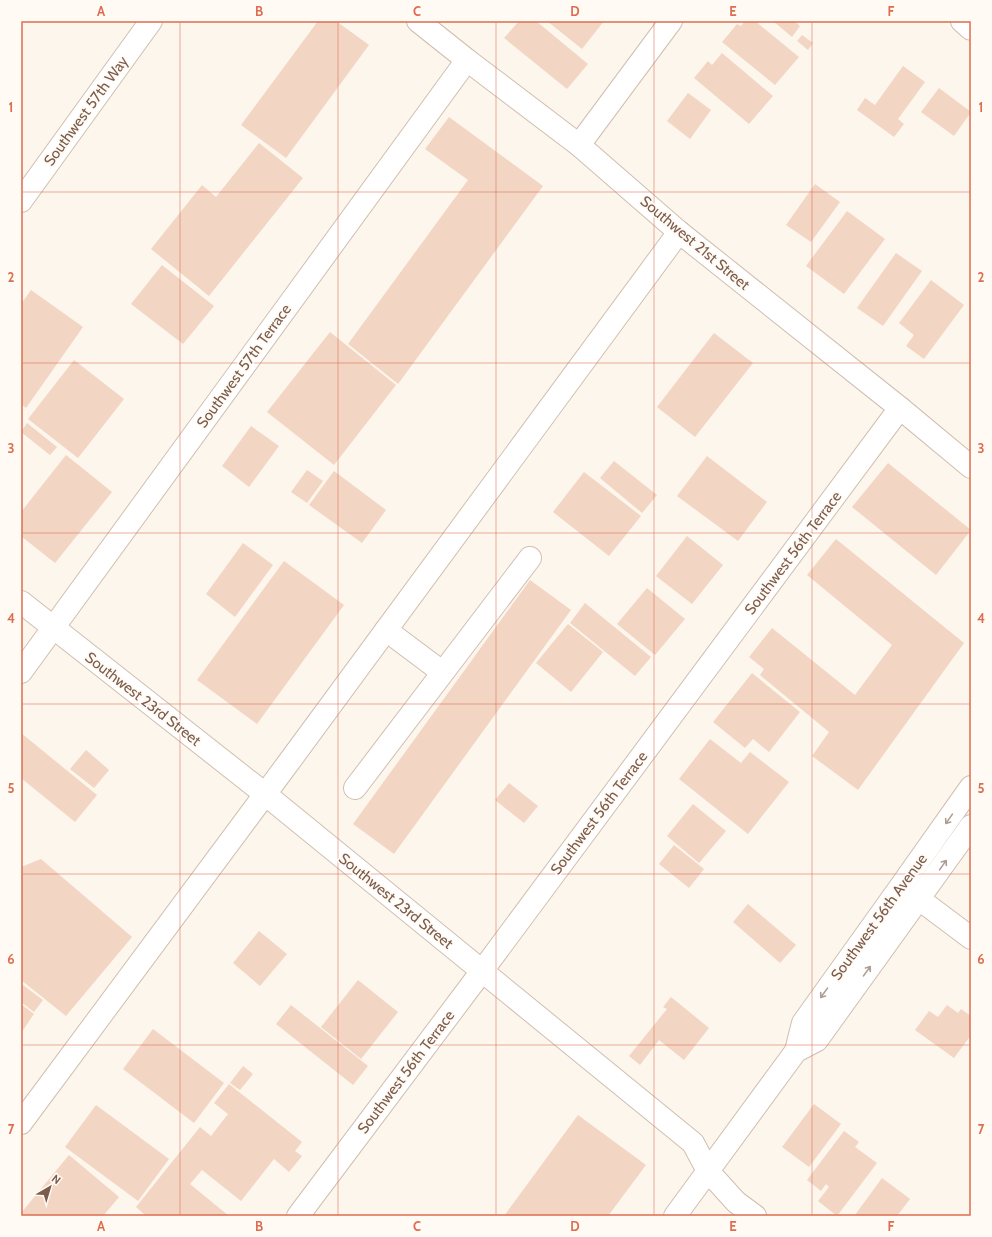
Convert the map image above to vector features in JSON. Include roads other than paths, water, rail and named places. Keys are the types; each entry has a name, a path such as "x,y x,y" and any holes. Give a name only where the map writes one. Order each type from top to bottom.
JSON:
{"street":[{"name":"Southwest 57th Way","path":"21,201 151,21"},
{"name":"Southwest 21st Street","path":"418,21 466,60 579,145 679,232 900,408 971,468"},
{"path":"579,145 671,21"},
{"path":"962,21 971,29"},
{"name":"Southwest 57th Terrace","path":"21,672 466,60"},
{"path":"21,1123 679,232"},
{"name":"Southwest 56th Terrace","path":"298,1216 900,408"},
{"path":"355,788 530,558"},
{"name":"Southwest 23rd Street","path":"21,602 53,629 265,794 693,1143 708,1171 736,1202 755,1216"},
{"path":"386,630 442,672"},
{"name":"Southwest 56th Avenue","path":"675,1216 796,1051 803,1023 971,787"},
{"name":"Southwest 56th Avenue","path":"796,1051 817,1040 971,826"},
{"path":"918,900 971,938"}]}
